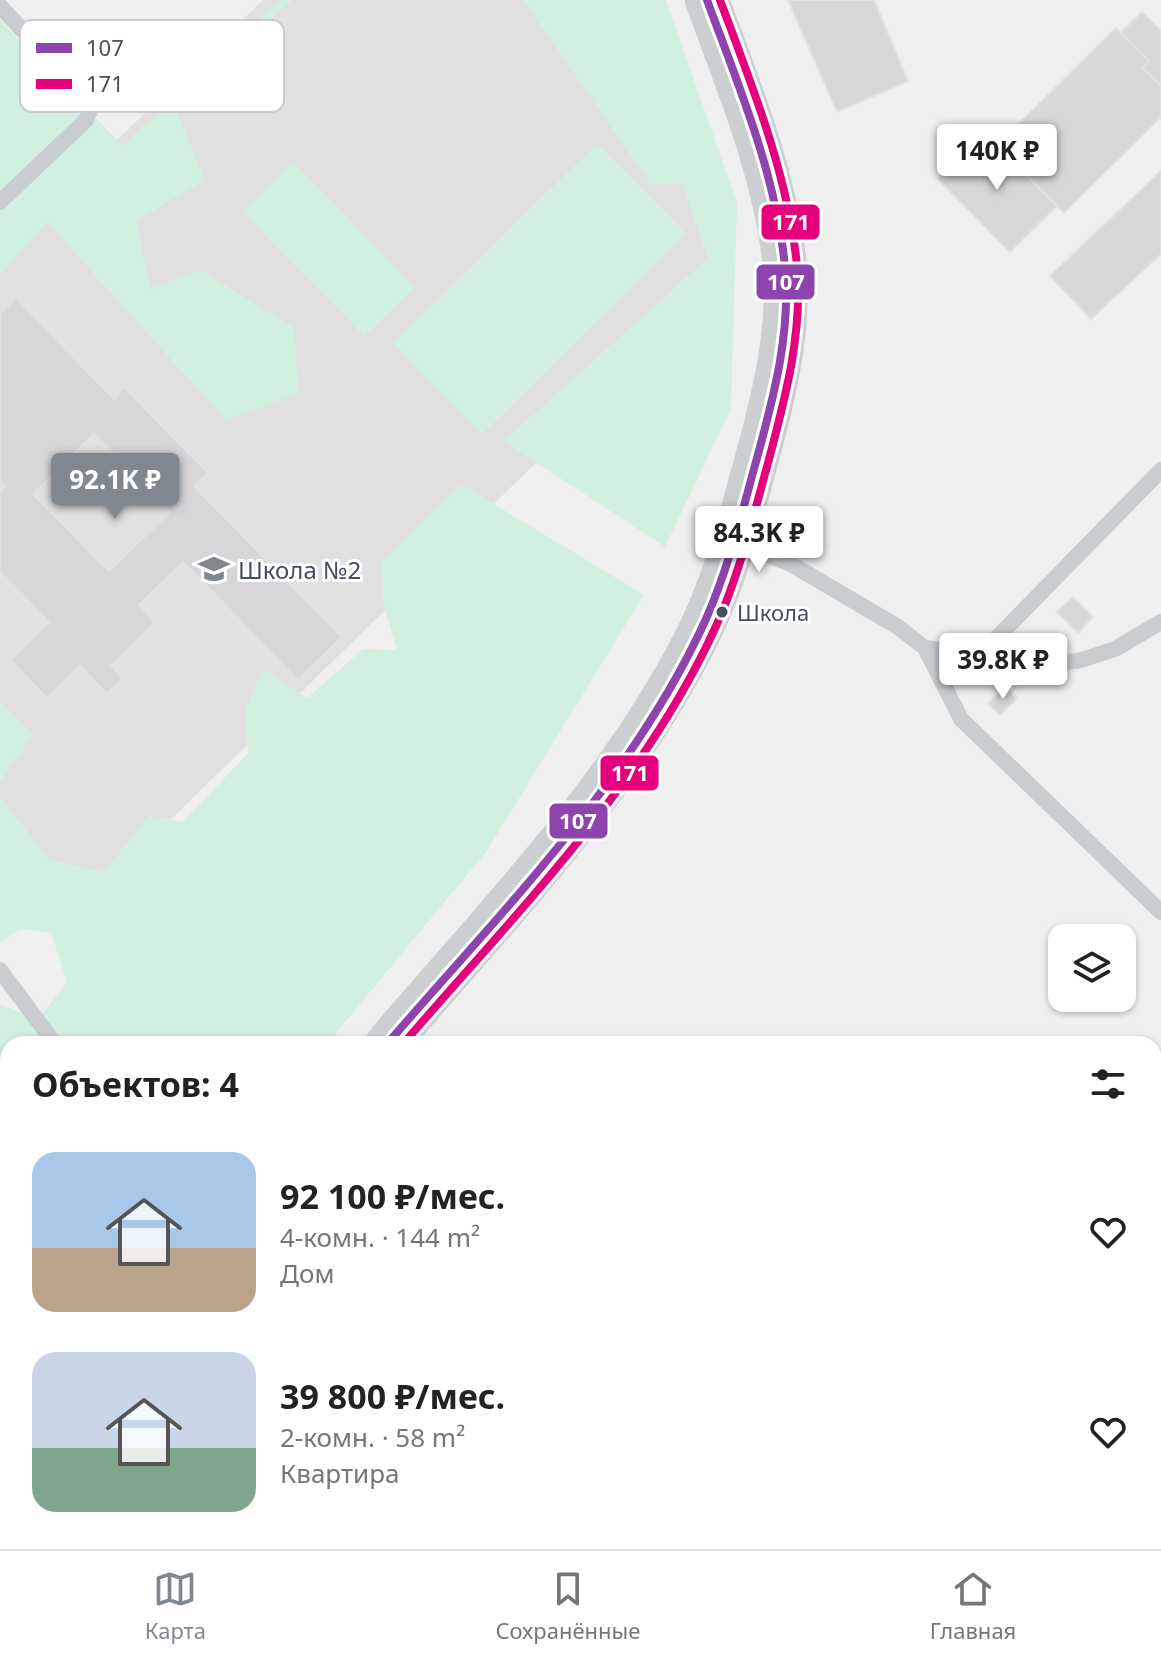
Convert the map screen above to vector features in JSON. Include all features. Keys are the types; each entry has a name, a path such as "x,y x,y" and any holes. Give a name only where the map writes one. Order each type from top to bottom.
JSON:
{"main road":[{"path":"394,1036 591,804 654,715 696,640 734,541 772,403 785,315 783,245 763,154 707,0"}],"lane":[{"path":"0,6 20,27"},
{"path":"0,202 86,120 89,112"},
{"path":"980,655 1161,470"},
{"path":"734,541 791,564 898,627 925,648 961,719 1161,912"},
{"path":"925,648 1048,663 1078,661 1115,649 1161,622"},
{"path":"0,970 49,1036"}],"shaded area":[{"name":"Школа №2","path":"263,0 652,0 729,274 61,927 0,864 0,252 146,112 284,112 284,20 242,20"}],"green space":[{"path":"280,0 292,0 270,20 258,20"},
{"path":"523,0 666,0 737,203 731,409 665,547 504,441 708,258 682,184 651,184"},
{"path":"0,20 20,40 20,112 90,112 123,146 160,112 177,112 204,180 136,221 151,289 200,270 294,328 298,393 226,420 47,222 0,275"},
{"path":"597,144 686,234 482,434 393,343"},
{"path":"293,162 415,287 364,336 243,212"},
{"path":"461,484 644,595 486,852 334,1036 0,1036 0,1005 40,1018 67,982 51,933 20,929 0,943 0,797 50,860 104,872 149,816 183,822 248,753 245,709 263,669 307,698 363,649 397,650 383,602 382,562"},
{"path":"0,701 33,735 0,782"}],"building":[{"path":"788,0 874,0 908,81 837,112"},
{"path":"1142,12 1161,31 1161,86 1143,68 1149,61 1120,33"},
{"path":"1116,28 1149,61 1143,68 1161,86 1161,117 1064,213 997,145"},
{"path":"984,132 1057,206 1010,252 938,179"},
{"path":"1161,171 1161,254 1091,319 1050,276"},
{"path":"16,298 114,399 125,388 208,473 194,486 342,637 298,680 183,562 139,605 155,622 111,666 123,678 107,694 80,666 47,698 10,660 49,622 0,572 0,492 5,487 0,481 0,314","holes":["94,434 170,512 109,571 33,494"]},
{"path":"1073,597 1093,617 1078,633 1057,612"},
{"path":"1005,686 1017,698 1000,715 988,704"}],"transit line":[{"name":"107","path":"394,1036 519,894 603,789 676,678 722,580 780,363 786,291 774,198 743,98 707,0"},
{"name":"171","path":"410,1036 575,845 653,739 687,683 717,624 746,544 791,366 797,316 797,266 777,164 720,0"}],"place":[{"name":"Школа №2","path":"214,569"},
{"name":"Школа","path":"722,612"}]}
